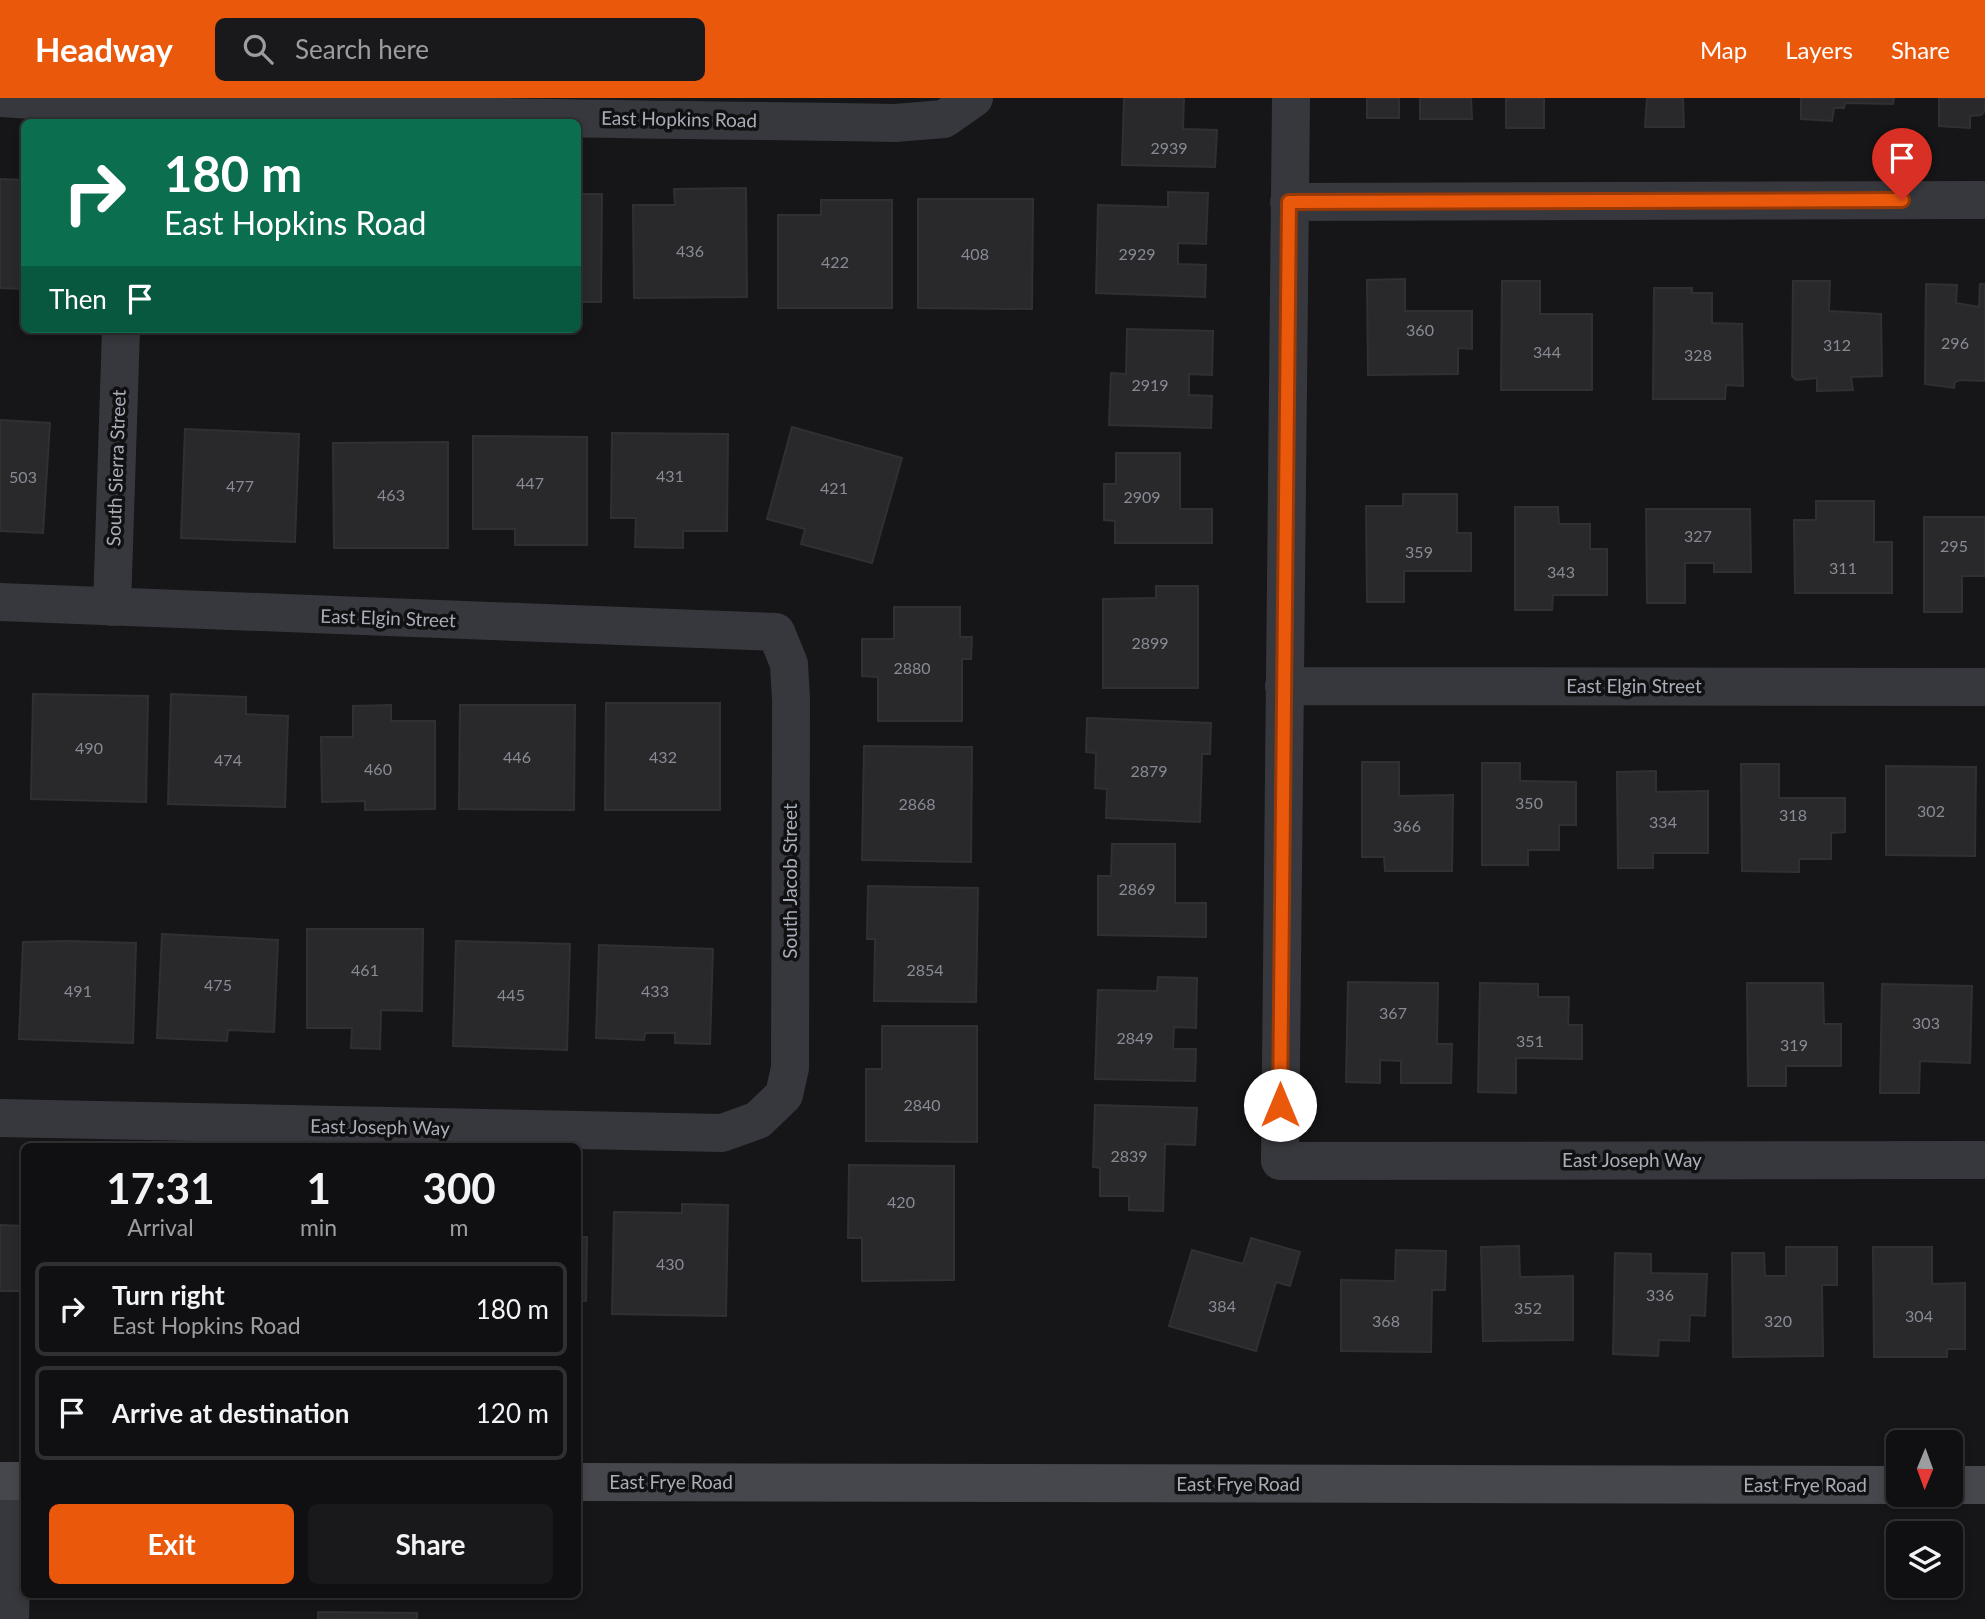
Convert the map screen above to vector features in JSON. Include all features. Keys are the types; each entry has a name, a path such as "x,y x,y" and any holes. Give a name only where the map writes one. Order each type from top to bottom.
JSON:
{"street":[{"name":"East Hopkins Road","path":"2,98 128,115 512,119"},
{"path":"1284,685 1292,98"},
{"name":"East Hopkins Road","path":"581,120 895,123 944,119 973,99"},
{"path":"1289,202 1985,200"},
{"name":"South Sierra Street","path":"112,607 121,333"},
{"name":"East Elgin Street","path":"0,602 776,632"},
{"name":"South Jacob Street","path":"758,1120 784,1095 790,1068 791,700 789,664 776,632"},
{"name":"East Elgin Street","path":"1284,685 1985,687"},
{"name":"East Joseph Way","path":"1284,685 1280,1161 1985,1160"},
{"name":"East Joseph Way","path":"0,1118 722,1133 758,1120"},
{"path":"10,1619 12,1481"},
{"name":"East Frye Road","path":"581,1482 1886,1485"},
{"path":"1964,1485 1985,1485"}],"building":[{"path":"1124,98 1184,98 1183,129 1217,130 1215,167 1122,165"},
{"path":"1367,98 1399,98 1399,118 1367,118"},
{"path":"1420,98 1471,98 1472,119 1420,119"},
{"path":"1506,98 1544,98 1544,128 1506,128"},
{"path":"1647,98 1683,98 1684,127 1645,127"},
{"path":"1801,98 1894,98 1893,104 1845,103 1844,108 1834,108 1832,121 1801,119"},
{"path":"1939,98 1985,98 1985,111 1981,115 1970,116 1970,128 1939,126"},
{"path":"0,179 21,180 21,289 0,288"},
{"path":"746,188 747,297 634,298 633,205 675,205 674,189"},
{"path":"1168,192 1208,193 1206,244 1178,243 1178,264 1206,265 1205,297 1096,293 1098,205 1168,207"},
{"path":"581,194 602,194 601,302 581,302"},
{"path":"918,199 1033,199 1032,309 918,308"},
{"path":"821,200 892,200 892,308 778,308 778,215 821,215"},
{"path":"1405,279 1405,311 1472,311 1472,349 1458,348 1458,374 1368,375 1367,280"},
{"path":"1502,281 1540,281 1540,314 1592,314 1592,390 1501,390"},
{"path":"1793,281 1830,281 1829,311 1881,314 1882,376 1851,377 1853,390 1817,391 1817,378 1796,380 1792,376"},
{"path":"1926,284 1957,285 1956,303 1979,307 1980,284 1985,284 1985,381 1960,380 1955,382 1954,388 1925,384"},
{"path":"1654,288 1692,288 1692,293 1712,293 1712,323 1742,324 1743,386 1726,385 1725,399 1653,399"},
{"path":"1127,329 1213,331 1212,375 1189,374 1189,395 1212,396 1211,428 1109,425 1111,373 1126,374"},
{"path":"0,420 50,423 43,533 0,531"},
{"path":"792,427 902,458 872,563 801,544 805,529 767,519"},
{"path":"185,429 299,434 295,542 181,538"},
{"path":"612,433 728,434 727,531 683,531 683,548 635,547 636,518 611,518"},
{"path":"473,436 587,437 587,545 515,545 515,529 473,529"},
{"path":"448,442 448,548 334,548 333,443"},
{"path":"1116,453 1180,453 1180,509 1212,509 1212,543 1115,543 1115,521 1104,520 1104,484 1116,484"},
{"path":"1403,494 1457,494 1457,533 1471,533 1471,571 1404,571 1404,602 1367,602 1366,506 1403,506"},
{"path":"1816,501 1874,501 1874,542 1892,542 1892,593 1795,593 1794,520 1816,520"},
{"path":"1515,507 1558,507 1559,524 1590,524 1590,549 1607,549 1607,595 1553,595 1552,610 1515,610"},
{"path":"1646,509 1750,509 1751,572 1714,572 1714,563 1685,563 1685,603 1647,603"},
{"path":"1924,517 1985,517 1985,576 1962,576 1962,612 1924,612"},
{"path":"1156,586 1198,586 1198,688 1103,688 1103,599 1156,598"},
{"path":"894,607 960,607 960,637 972,637 971,659 962,659 962,721 878,721 878,677 862,676 862,639 894,639"},
{"path":"33,694 148,696 146,802 31,799"},
{"path":"171,694 246,697 246,714 288,716 285,807 168,804"},
{"path":"606,703 720,703 720,810 605,810"},
{"path":"391,705 391,721 435,721 435,809 365,810 365,801 322,802 321,737 353,737 353,706"},
{"path":"460,705 575,705 574,810 459,809"},
{"path":"1087,718 1211,723 1210,754 1202,754 1200,822 1106,818 1107,789 1095,788 1096,753 1086,752"},
{"path":"864,746 972,747 971,862 862,860"},
{"path":"1362,762 1399,762 1399,796 1453,795 1452,871 1385,871 1384,857 1362,857"},
{"path":"1482,763 1520,763 1520,781 1576,782 1576,825 1559,825 1559,850 1528,850 1528,865 1482,865"},
{"path":"1741,764 1779,764 1779,798 1845,798 1845,832 1831,833 1831,859 1799,859 1799,872 1742,871"},
{"path":"1886,766 1976,767 1975,856 1886,855"},
{"path":"1656,771 1656,792 1708,791 1708,853 1653,853 1653,868 1618,868 1617,772"},
{"path":"1112,844 1175,844 1175,903 1206,903 1206,937 1098,935 1098,876 1111,876"},
{"path":"868,886 978,888 976,1002 874,1001 875,939 867,939"},
{"path":"307,929 423,929 422,1011 381,1010 380,1049 351,1048 352,1028 307,1028"},
{"path":"162,934 278,940 274,1032 228,1030 227,1041 157,1038"},
{"path":"456,941 570,944 567,1050 453,1046"},
{"path":"23,942 136,943 133,1043 19,1039"},
{"path":"599,945 713,949 710,1044 675,1043 675,1033 645,1033 644,1040 596,1038"},
{"path":"1158,977 1197,978 1196,1028 1174,1027 1173,1049 1196,1049 1195,1081 1095,1079 1098,990 1157,991"},
{"path":"1348,982 1438,983 1437,1044 1452,1044 1451,1083 1401,1083 1401,1061 1380,1060 1380,1083 1346,1082"},
{"path":"1480,983 1538,984 1538,997 1569,997 1568,1025 1582,1025 1582,1059 1516,1058 1516,1093 1478,1092"},
{"path":"1747,983 1823,983 1824,1024 1841,1024 1841,1066 1786,1066 1786,1086 1748,1086"},
{"path":"1882,984 1972,986 1970,1063 1920,1061 1919,1093 1880,1093"},
{"path":"882,1026 977,1026 977,1142 866,1141 866,1069 882,1069"},
{"path":"1095,1105 1197,1108 1195,1145 1165,1144 1163,1211 1129,1210 1129,1196 1100,1196 1100,1168 1093,1167"},
{"path":"849,1165 954,1166 954,1280 862,1281 862,1238 848,1238"},
{"path":"682,1204 728,1205 726,1316 612,1314 614,1212 682,1213"},
{"path":"0,1225 21,1226 21,1291 0,1291"},
{"path":"581,1237 587,1237 586,1301 581,1301"},
{"path":"1251,1238 1300,1252 1290,1286 1276,1282 1256,1351 1169,1326 1192,1250 1243,1264"},
{"path":"1519,1246 1520,1277 1573,1276 1573,1340 1483,1341 1481,1247"},
{"path":"1786,1247 1837,1247 1837,1285 1822,1285 1823,1356 1733,1357 1732,1253 1764,1253 1765,1276 1786,1276"},
{"path":"1873,1247 1932,1247 1932,1284 1965,1283 1965,1349 1947,1349 1947,1357 1874,1357"},
{"path":"1396,1250 1446,1251 1445,1290 1432,1290 1431,1352 1341,1351 1341,1280 1395,1281"},
{"path":"1615,1253 1651,1254 1651,1273 1707,1274 1705,1316 1690,1315 1689,1341 1659,1340 1658,1356 1613,1354"},
{"path":"318,1612 417,1613 417,1619 318,1619"}],"route":[{"path":"1280,1105 1289,202 1902,200"}]}
